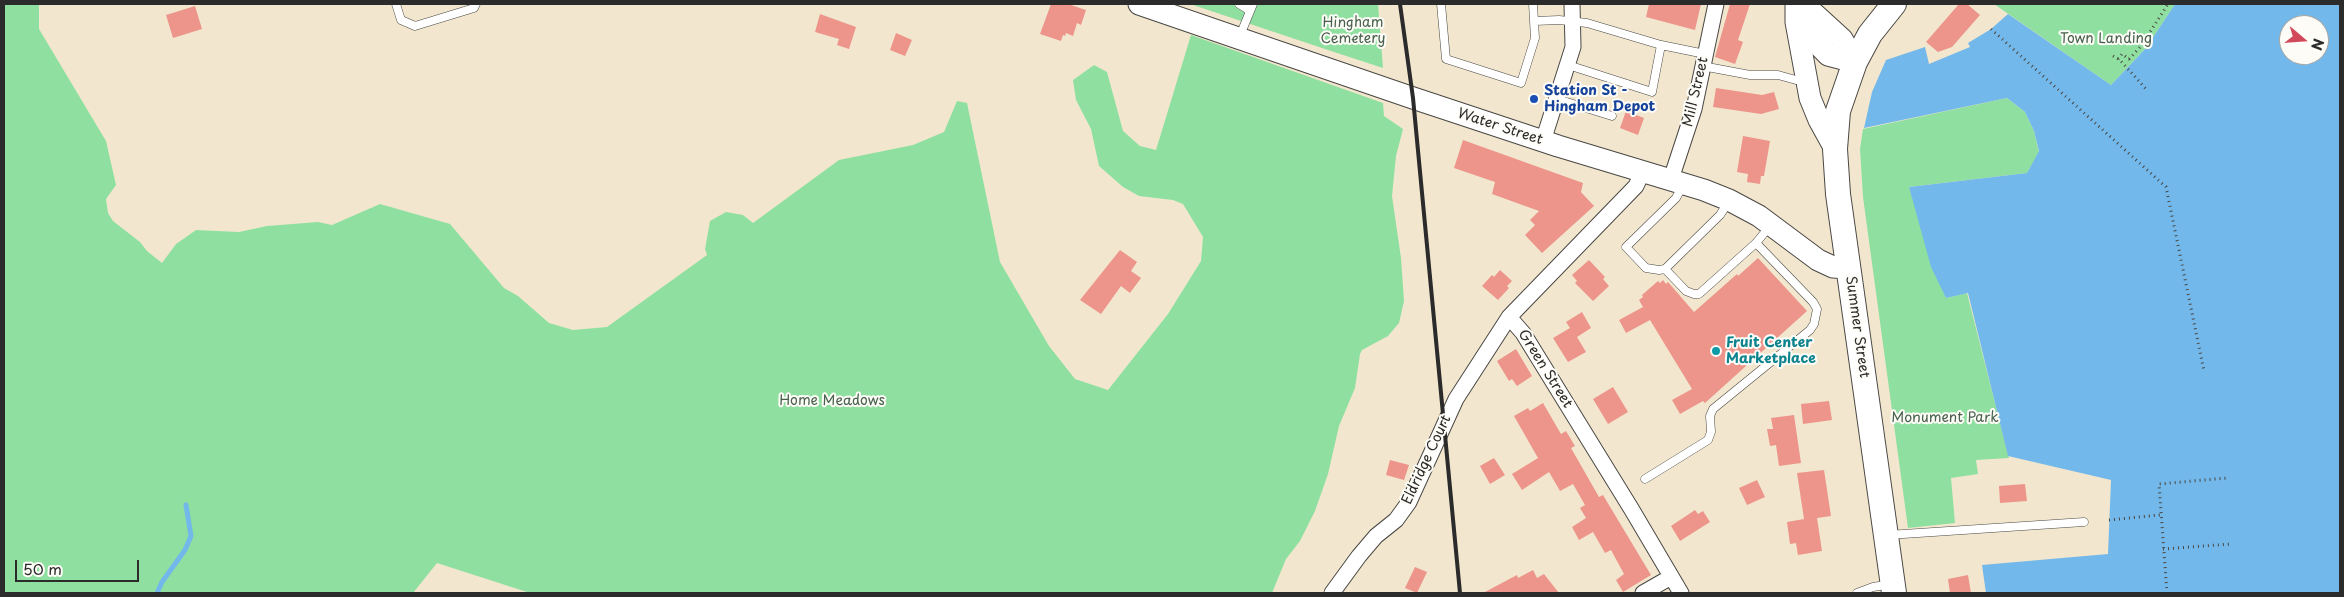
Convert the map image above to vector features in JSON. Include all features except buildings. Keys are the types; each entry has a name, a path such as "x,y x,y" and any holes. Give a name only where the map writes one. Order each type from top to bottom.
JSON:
{"main road":[{"name":"Water Street","path":"1140,4 1544,141 1677,181 1730,200 1771,224 1818,260 1833,267 1848,268"},
{"name":"Summer Street","path":"1894,4 1870,34 1855,62 1838,111 1835,149 1838,194 1894,588"},
{"path":"1797,10 1828,55 1855,62"},
{"path":"1797,10 1810,98 1818,120 1835,149"}],"street":[{"path":"1544,141 1573,47 1572,4"},
{"name":"Mill Street","path":"1677,181 1716,4"},
{"name":"Green Street","path":"1643,171 1636,186 1509,317 1523,333 1681,593"},
{"name":"Eldridge Court","path":"1332,593 1359,556 1376,536 1393,524 1409,502 1456,399 1509,317"},
{"path":"1643,593 1672,577"}],"lane":[{"path":"396,4 401,20 415,26 474,8 476,4"},
{"path":"1239,4 1251,7 1240,38"},
{"path":"1442,4 1446,59 1521,83 1535,38 1533,4"},
{"path":"1534,21 1573,20 1661,45 1750,75 1778,75 1796,80 1806,78"},
{"path":"1568,65 1652,92 1661,45"},
{"path":"1558,99 1612,116"},
{"path":"1677,181 1676,198 1626,247 1646,268 1665,269 1720,215 1730,200"},
{"path":"1665,269 1686,291 1698,294 1756,243 1771,224"},
{"path":"1644,479 1708,440 1711,432 1710,416 1713,408 1810,330 1814,324 1816,309 1814,302 1756,243"},
{"path":"1886,536 2084,522"},
{"path":"1857,593 1873,586 1894,588"}],"path":[{"path":"2118,59 2122,54 2129,59 2141,46 2168,4"},
{"path":"1991,29 2166,187 2204,371"},
{"path":"2113,56 2146,89"},
{"path":"2167,593 2159,484 2227,478"},
{"path":"2109,520 2160,515"},
{"path":"2163,549 2231,544"}],"green space":[{"name":"Home Meadows","path":"4,4 39,4 39,29 106,141 116,185 106,199 108,213 113,221 140,242 147,251 162,263 176,244 196,230 239,232 267,226 318,222 332,225 380,204 450,224 504,288 518,296 549,323 573,330 607,327 707,255 705,249 710,221 726,212 743,215 753,223 839,160 913,145 944,132 957,101 967,103 1000,262 1049,346 1075,379 1108,390 1168,314 1201,261 1203,237 1183,204 1173,200 1139,196 1123,187 1099,166 1091,129 1076,100 1073,80 1094,65 1107,72 1123,131 1140,146 1156,150 1191,35 1383,103 1384,116 1403,129 1396,156 1392,196 1401,258 1404,301 1399,323 1388,336 1362,350 1360,354 1355,388 1339,426 1328,474 1315,511 1300,541 1286,559 1272,593 530,593 437,563 413,593 4,593"},
{"name":"Hingham Cemetery","path":"1190,4 1378,4 1383,68 1334,52"},
{"name":"Town Landing","path":"1994,4 2175,4 2146,48 2111,85"},
{"name":"Monument Park","path":"2007,98 2025,112 2034,131 2039,152 2027,173 1909,187 1946,298 1967,293 2009,458 1976,460 1978,474 1951,478 1955,523 1908,528 1863,197 1860,149 1863,129"}],"water":[{"path":"2175,4 2340,4 2340,593 1986,593 1982,565 2108,554 2111,480 2008,456 1968,293 1946,298 1931,267 1909,187 2027,173 2039,151 2034,131 2025,112 2007,98 1864,128 1872,92 1886,60 1925,47 1929,64 1970,47 1968,43 1991,29 2008,14 2111,85 2146,48"}],"waterway":[{"path":"157,593 162,582 185,550 191,536 186,505"}],"railway":[{"path":"1400,4 1413,98 1460,593"}],"place":[{"name":"Station St - Hingham Depot","path":"1534,99"},
{"name":"Fruit Center Marketplace","path":"1716,351"}]}
